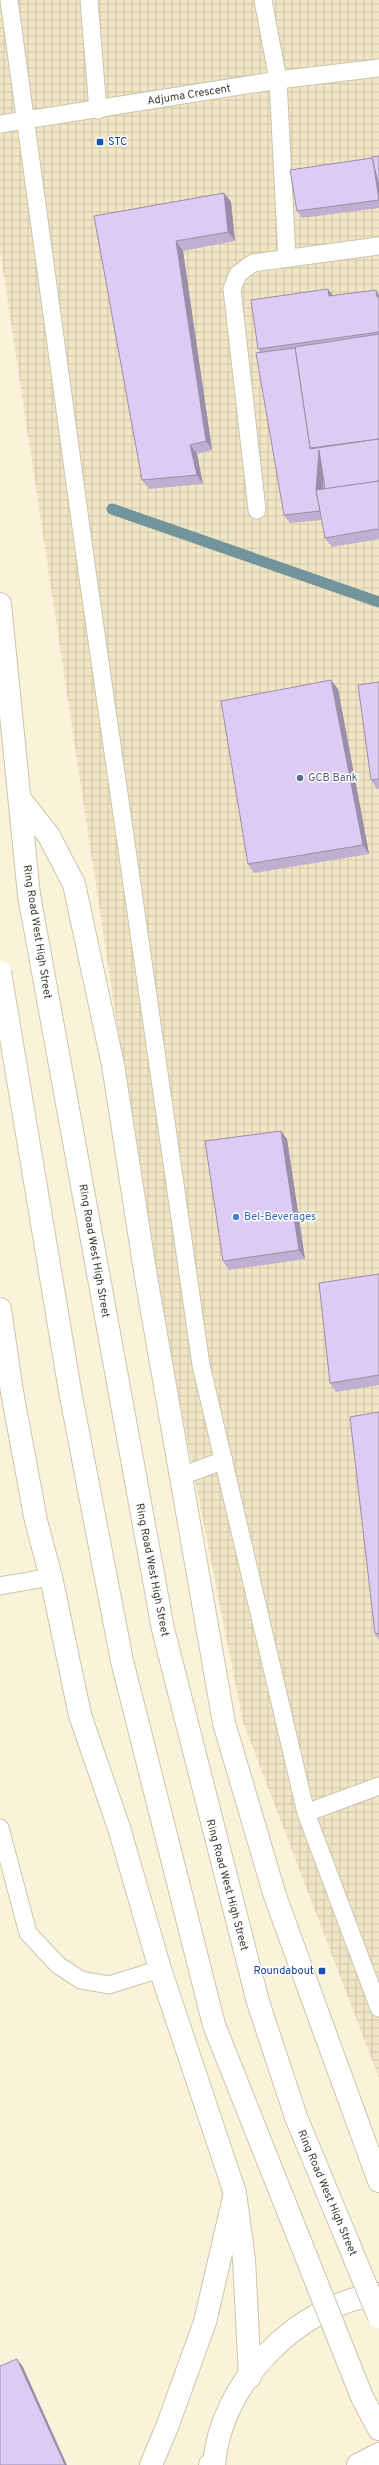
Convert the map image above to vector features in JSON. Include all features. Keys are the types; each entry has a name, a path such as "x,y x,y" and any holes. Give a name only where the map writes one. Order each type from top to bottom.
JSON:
{"main road":[{"name":"Ring Road West High Street","path":"0,604 29,895 163,1629 180,1703 258,2002 296,2117 379,2317"},
{"path":"20,799 49,836 74,884 113,1065 146,1277 224,1723 275,1896 379,2181"},
{"path":"0,972 70,1391 122,1661 212,2018 362,2397 379,2429"},
{"path":"0,1309 12,1392 36,1521 51,1577 80,1715 119,1828 160,1969 235,2193 244,2259 250,2377"},
{"path":"150,2465 167,2427 205,2322 235,2193"},
{"path":"213,2464 220,2431 231,2402 272,2348 300,2324 331,2307 366,2295 379,2294"},
{"path":"358,2465 379,2454"}],"lane":[{"path":"9,0 24,120 201,1365 306,1813 379,2008"},
{"path":"89,0 98,110"},
{"path":"263,0 278,80 287,258"},
{"name":"Adjuma Crescent","path":"0,124 98,110 278,80 379,68"},
{"path":"257,510 232,289 238,274 253,263 379,246"},
{"path":"182,1476 224,1460"},
{"path":"0,1586 51,1577"},
{"path":"306,1813 379,1786"},
{"path":"0,1828 28,1933 58,1965 81,1980 109,1985 160,1969"}],"shaded area":[{"path":"0,0 379,0 379,2078 243,1722 155,1276 0,249"}],"building":[{"path":"379,156 379,187 372,157"},
{"path":"372,158 379,200 297,211 290,170"},
{"path":"224,193 228,232 176,241 206,441 190,445 197,475 142,480 94,216"},
{"path":"328,289 329,296 376,290 377,297 379,297 379,332 258,349 251,300"},
{"path":"379,334 379,439 310,448 295,347"},
{"path":"295,348 310,449 379,439 379,481 325,489 319,450 316,490 320,511 284,515 256,353"},
{"path":"379,481 379,530 376,529 325,538 316,490"},
{"path":"331,680 363,845 248,864 221,701"},
{"path":"379,682 379,779 371,780 358,685"},
{"path":"281,1131 299,1250 223,1261 205,1141"},
{"path":"379,1274 379,1375 330,1383 319,1283"},
{"path":"379,1412 379,1633 375,1634 350,1417"},
{"path":"17,2359 65,2465 0,2465 0,2366"}],"waterway":[{"path":"112,509 379,602"}],"place":[{"name":"STC","path":"100,142"},
{"name":"GCB Bank","path":"300,778"},
{"name":"Bel-Beverages","path":"236,1217"},
{"name":"Roundabout","path":"322,1971"}]}
